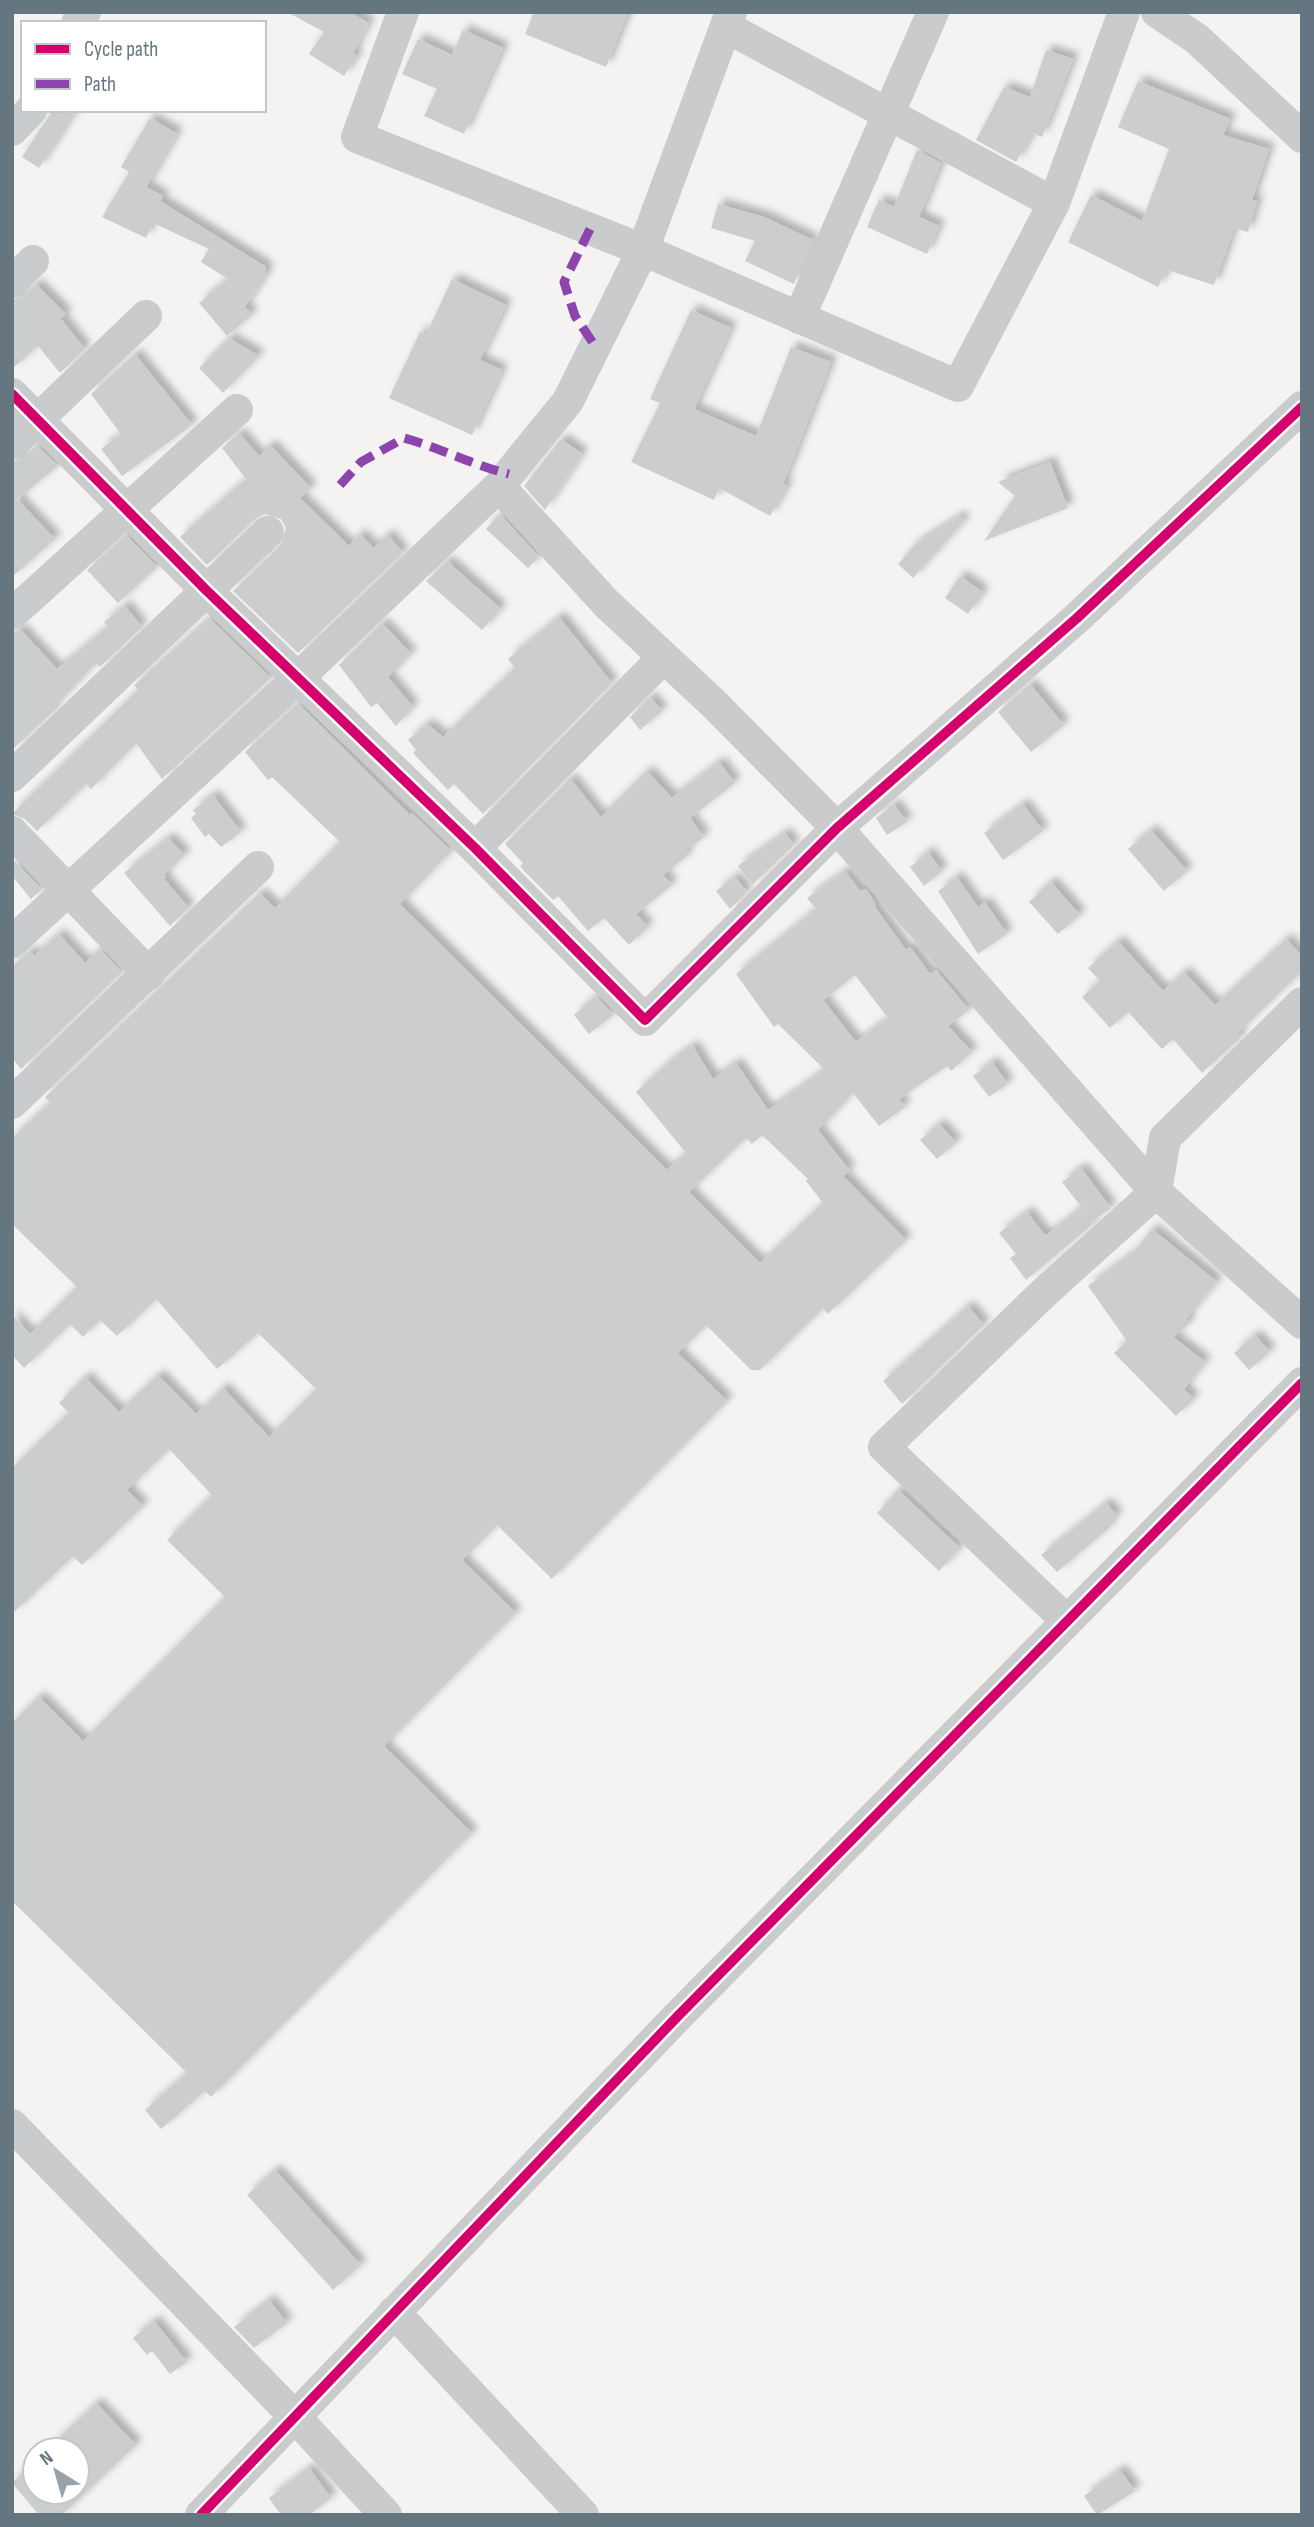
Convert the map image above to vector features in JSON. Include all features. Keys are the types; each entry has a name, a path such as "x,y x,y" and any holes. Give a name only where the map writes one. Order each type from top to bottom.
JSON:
{"street":[{"path":"403,12 358,137 643,250 958,386 1054,203 1124,12"},
{"path":"799,318 933,12"},
{"path":"1157,12 1197,40 1302,137"},
{"path":"12,942 297,679 499,486 568,401 643,250 728,20 888,114 1054,203"},
{"path":"12,130 29,112"},
{"path":"12,444 146,316"},
{"path":"12,394 206,590 475,848 645,1020 837,828 1077,618 1302,407"},
{"path":"12,614 237,410"},
{"path":"499,486 606,603 837,828 1156,1192 1302,1323"},
{"path":"12,776 268,532"},
{"path":"475,848 664,657"},
{"path":"12,832 149,974"},
{"path":"12,1103 258,867"},
{"path":"1068,1621 884,1447 1048,1289 1156,1192 1165,1138 1302,1003"},
{"path":"201,2515 676,2018 1302,1383"},
{"path":"12,2125 294,2416 386,2515"},
{"path":"394,2312 583,2515"}],"building":[{"path":"287,12 349,12 369,23 353,53 357,56 344,76 309,54 324,32"},
{"path":"534,12 628,12 606,67 525,34"},
{"path":"463,30 503,48 464,134 424,116 437,89 402,74 418,39 452,55"},
{"path":"1046,50 1073,59 1042,137 1033,133 1016,162 976,140 1004,87 1030,97"},
{"path":"1138,81 1230,119 1223,135 1269,149 1252,200 1257,201 1248,232 1234,228 1214,285 1167,270 1158,287 1068,242 1091,195 1142,221 1169,149 1118,127"},
{"path":"52,112 75,112 39,168 22,157"},
{"path":"150,118 177,134 146,187 163,196 160,201 266,267 266,275 245,307 252,315 227,336 199,303 228,279 201,262 209,249 153,223 146,238 102,217 129,172 121,167"},
{"path":"917,150 941,163 919,217 939,226 927,254 867,227 879,200 894,207"},
{"path":"718,204 764,217 813,240 794,284 745,261 755,241 711,228"},
{"path":"452,279 506,305 480,360 502,370 472,435 389,398 420,332 426,335"},
{"path":"36,284 66,314 61,319 85,349 60,373 38,346 12,369 12,300 24,295"},
{"path":"691,310 731,328 694,409 756,436 791,347 831,362 783,484 787,486 770,516 719,488 714,500 631,462 660,403 650,399"},
{"path":"229,338 259,356 223,393 199,368"},
{"path":"135,354 192,425 122,476 101,449 121,434 91,394"},
{"path":"239,433 259,456 270,445 311,488 300,498 349,546 360,534 373,548 388,535 403,553 298,653 233,591 281,545 286,528 281,519 264,514 256,518 207,565 180,537 246,479 222,448"},
{"path":"561,439 582,454 545,510 524,486"},
{"path":"37,445 58,466 17,499 55,539 12,577 12,462 24,458"},
{"path":"1050,462 1068,508 984,541 1015,496 998,482"},
{"path":"500,514 539,557 528,568 486,529"},
{"path":"960,516 964,521 913,578 898,564 917,543"},
{"path":"126,535 157,567 118,603 87,570"},
{"path":"447,561 501,609 482,630 426,581"},
{"path":"960,576 983,592 968,614 945,598"},
{"path":"125,606 142,627 100,667 96,663 53,708 55,710 12,750 12,632 21,630 57,669 108,627 104,622"},
{"path":"559,617 612,683 483,814 454,784 448,790 413,753 416,750 408,740 427,724 443,737 515,668 508,659"},
{"path":"209,618 271,678 162,779 136,743 91,789 86,784 37,831 25,819 12,814 138,690 134,685"},
{"path":"382,623 411,654 388,677 413,707 396,726 377,703 371,707 339,665"},
{"path":"1030,684 1064,725 1031,752 998,712"},
{"path":"650,697 662,711 640,730 630,717"},
{"path":"298,703 410,815 412,813 451,851 400,904 667,1170 686,1153 636,1092 673,1059 693,1046 713,1079 736,1063 768,1110 825,1070 778,1024 774,1027 736,974 816,909 807,898 845,871 860,891 866,889 876,905 874,906 906,950 910,947 930,974 936,970 969,1010 948,1026 972,1052 951,1071 947,1066 899,1099 905,1107 879,1126 853,1093 818,1130 850,1171 843,1176 906,1240 828,1314 823,1308 760,1370 751,1370 706,1325 678,1353 727,1401 552,1579 497,1525 462,1560 516,1613 384,1746 472,1833 211,2097 205,2091 161,2129 145,2110 187,2073 12,1901 12,1723 39,1697 83,1741 225,1597 167,1540 212,1495 169,1449 127,1490 143,1506 82,1565 73,1556 12,1614 12,1468 69,1413 59,1403 85,1377 119,1412 158,1375 196,1414 223,1388 269,1437 316,1389 258,1333 217,1369 156,1299 117,1336 100,1320 83,1337 70,1324 24,1368 12,1355 12,1315 30,1334 77,1287 12,1224 12,1138 50,1103 45,1097 260,893 275,908 340,842 272,777 268,780 245,752","holes":["855,975 888,1018 856,1042 823,1000","762,1135 808,1179 806,1181 823,1203 760,1263 689,1192 746,1138 752,1144"]},
{"path":"719,762 735,783 690,818 704,837 685,851 688,855 663,875 672,885 636,914 648,927 629,945 604,918 588,931 558,896 553,900 525,872 520,866 523,863 505,844 570,778 601,817 647,771 672,798"},
{"path":"213,795 241,832 221,847 209,834 205,837 191,818 196,814 193,810"},
{"path":"894,804 907,822 887,835 876,818"},
{"path":"1023,804 1043,831 1003,860 984,833"},
{"path":"1151,830 1187,871 1164,891 1128,849"},
{"path":"785,833 794,845 752,885 738,866"},
{"path":"168,838 185,855 164,874 164,879 189,908 170,926 124,873"},
{"path":"928,852 942,871 924,886 910,867"},
{"path":"12,859 42,889 31,899 12,876"},
{"path":"735,877 747,892 730,909 716,891"},
{"path":"957,877 978,907 985,902 1007,934 978,954 938,891"},
{"path":"1051,882 1080,915 1058,934 1029,902"},
{"path":"59,934 85,963 100,949 122,972 21,1069 12,1058 12,966 30,951 34,956"},
{"path":"1286,939 1302,956 1302,971 1238,1033 1241,1037 1202,1073 1173,1039 1162,1049 1128,1012 1110,1028 1082,997 1100,981 1088,968 1118,941 1163,991 1184,972 1215,1005"},
{"path":"596,996 613,1015 589,1034 574,1015"},
{"path":"992,1062 1008,1084 989,1097 973,1076"},
{"path":"939,1124 956,1143 937,1159 920,1140"},
{"path":"1081,1168 1111,1208 1092,1221 1062,1182"},
{"path":"1081,1208 1093,1224 1026,1280 1010,1258 1016,1254 999,1233 1027,1212 1044,1234 1048,1234"},
{"path":"1152,1229 1217,1282 1186,1319 1190,1323 1173,1337 1205,1362 1184,1389 1194,1399 1176,1416 1114,1353 1127,1341 1088,1286 1133,1253"},
{"path":"968,1306 984,1325 902,1404 883,1381"},
{"path":"1255,1335 1270,1352 1249,1370 1234,1353"},
{"path":"898,1490 960,1548 939,1571 877,1513"},
{"path":"1106,1503 1117,1516 1109,1524 1111,1526 1057,1572 1041,1555"},
{"path":"275,2170 361,2265 333,2290 247,2195"},
{"path":"269,2300 287,2323 254,2348 234,2327"},
{"path":"154,2321 187,2362 170,2374 152,2351 147,2355 133,2338"},
{"path":"96,2403 136,2445 91,2488 91,2436 62,2436"},
{"path":"309,2468 331,2498 309,2515 281,2515 269,2498"},
{"path":"1120,2470 1135,2491 1097,2515 1084,2496"},
{"path":"21,2474 21,2494 12,2483"},
{"path":"31,2506 72,2506 62,2515 39,2515"}],"marked path":[{"path":"590,229 564,282 575,316 595,346"},
{"path":"340,485 361,462 404,438 509,474"}],"cycle path":[{"path":"12,394 206,590 475,848 645,1020 837,828 1077,618 1302,407"},
{"path":"201,2515 676,2018 1302,1383"}]}
